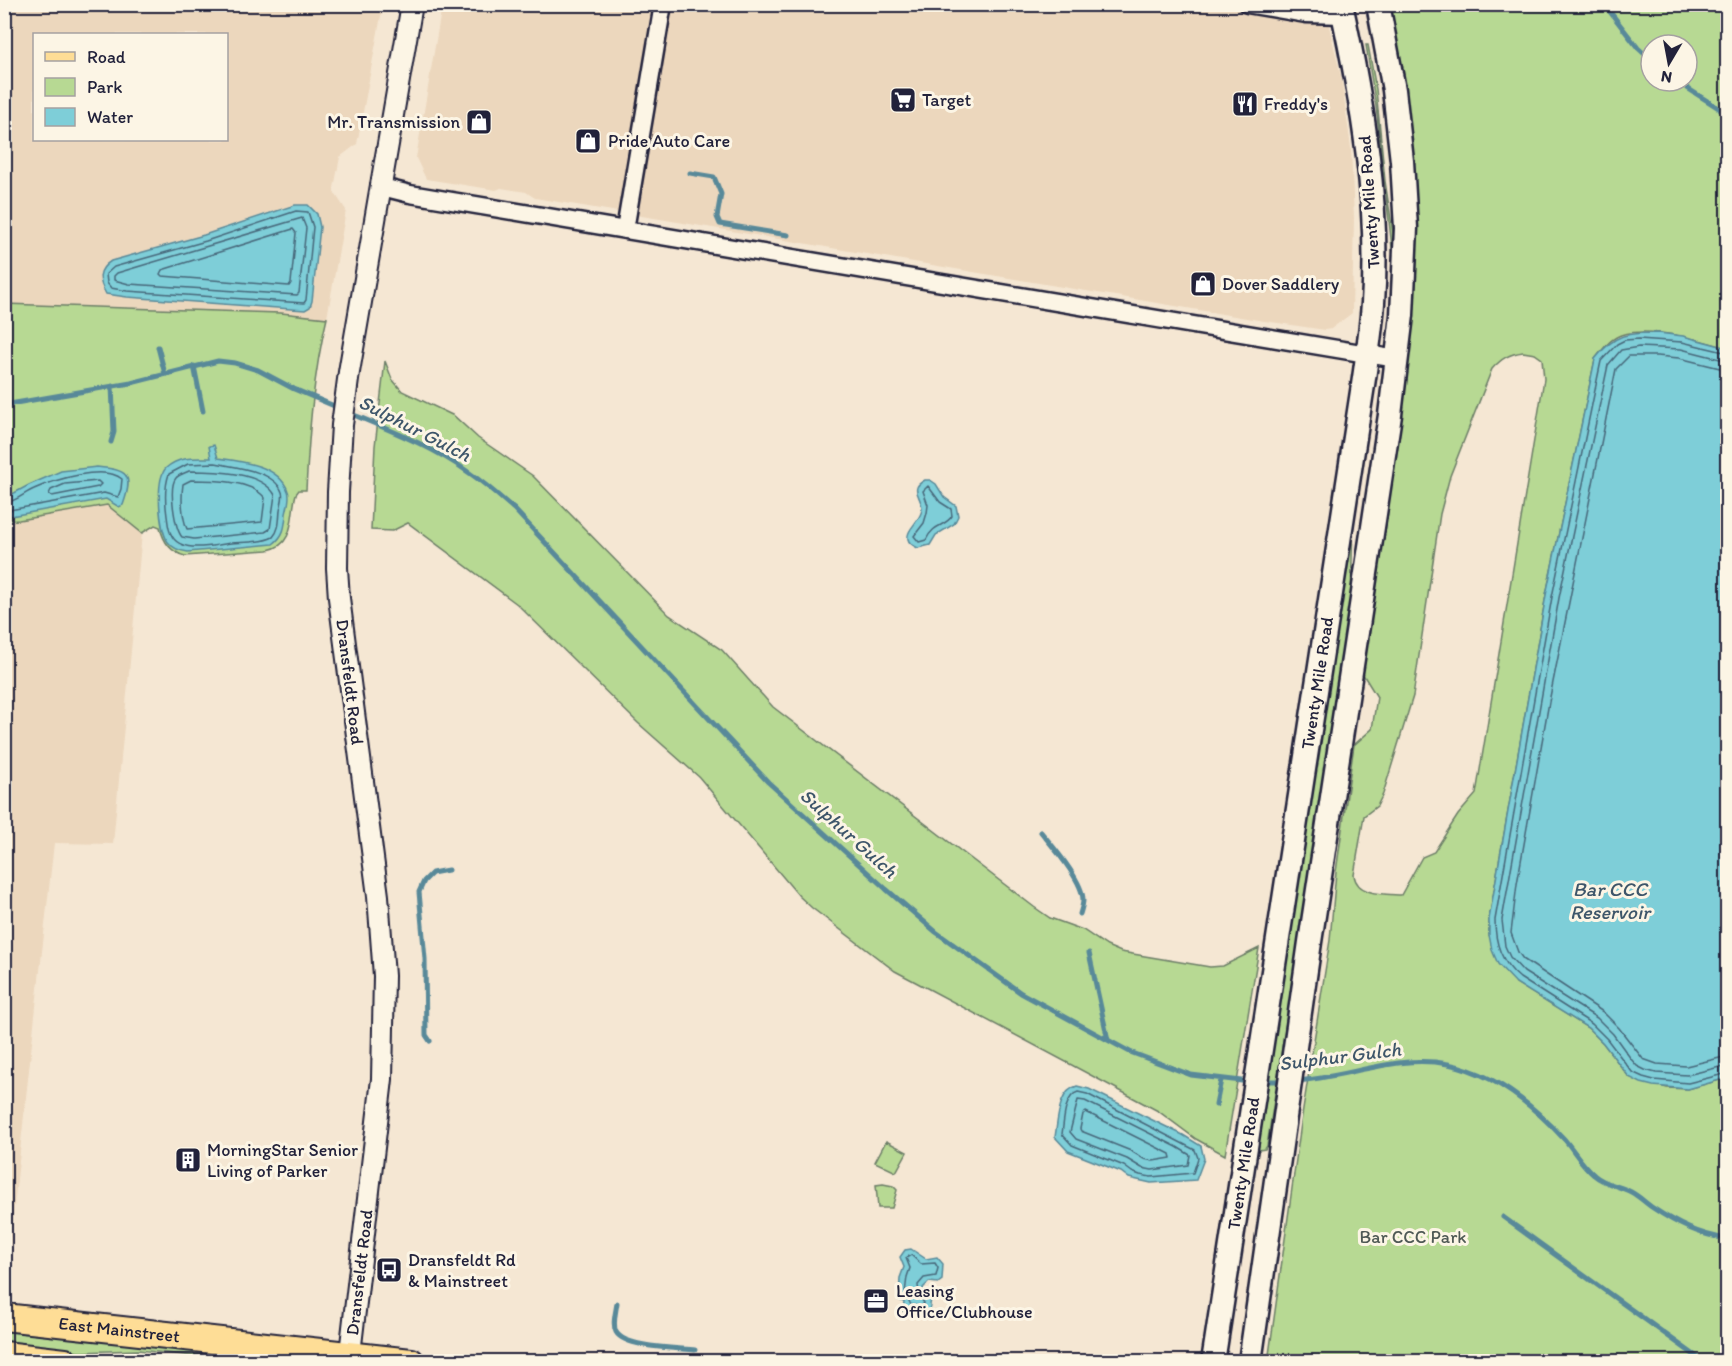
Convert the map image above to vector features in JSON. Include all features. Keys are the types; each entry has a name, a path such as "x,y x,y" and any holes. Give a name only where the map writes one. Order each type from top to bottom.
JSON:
{"main road":[{"name":"Twenty Mile Road","path":"1250,1362 1397,359 1405,285 1404,194 1394,90 1378,4"},
{"path":"1343,10 1370,32 1383,100 1390,176 1404,194"},
{"name":"Twenty Mile Road","path":"1213,1362 1278,945 1367,355 1373,302 1374,252 1363,115 1343,10"},
{"name":"East Mainstreet","path":"4,1317 350,1358 411,1362"},
{"path":"4,1355 65,1362"}],"street":[{"name":"Dransfeldt Road","path":"350,1358 382,1080 384,976 378,896 339,598 337,513 342,424 412,4"},
{"path":"625,230 663,4"},
{"path":"1247,4 1306,14 1343,10"},
{"path":"382,187 410,194 1397,359"}],"shaded area":[{"path":"4,5 383,5 357,144 340,157 334,188 334,192 346,210 327,318 281,313 5,304"},
{"path":"442,5 1324,5 1341,76 1351,148 1354,218 1352,313 1331,329 1325,330 535,198 526,192 501,188 496,190 426,179 416,158"},
{"path":"107,505 142,533 113,844 54,843 5,1288 5,521"}],"green space":[{"name":"Bar CCC Park","path":"1387,5 1727,5 1727,348 1676,335 1636,332 1615,338 1595,359 1546,595 1489,919 1489,935 1516,983 1588,1028 1603,1043 1629,1077 1667,1088 1688,1089 1727,1078 1727,1361 1268,1362 1302,1116 1330,940 1336,872 1354,745 1372,729 1377,697 1364,676 1360,675 1404,387","holes":["1523,352 1535,354 1542,359 1544,379 1476,794 1458,815 1434,852 1422,857 1401,895 1380,894 1366,890 1360,887 1354,875 1364,816 1377,806 1383,794 1413,696 1440,514 1450,476 1492,369 1506,357 1514,354"]},
{"path":"1366,45 1368,45 1376,89 1385,181 1396,252 1394,265 1376,106"},
{"path":"4,304 281,313 327,318 312,404 306,490 299,490 296,494 288,536 283,542 268,550 185,556 175,552 168,545 160,527 155,525 142,533 107,505 5,521"},
{"path":"385,361 392,379 402,391 454,416 478,438 533,476 669,615 722,650 773,707 1050,918 1083,930 1107,946 1121,952 1210,967 1223,966 1259,948 1225,1155 1196,1139 1158,1111 895,971 799,896 699,777 638,723 517,604 408,523 392,531 371,530 375,446"},
{"path":"1373,387 1353,522 1351,598 1267,1146 1259,1150 1256,1145"},
{"path":"886,1141 907,1152 896,1172 875,1162"},
{"path":"876,1185 893,1186 897,1190 892,1208 878,1208"},
{"path":"5,1328 297,1361 240,1361 138,1350 80,1352 5,1344"}],"water":[{"path":"295,205 308,205 317,214 320,227 312,301 310,307 305,310 127,297 106,294 103,289 100,280 101,272 111,261 204,235"},
{"name":"Bar CCC Reservoir","path":"1658,333 1683,336 1728,348 1727,1078 1688,1089 1653,1086 1629,1077 1603,1043 1588,1028 1516,983 1498,964 1489,935 1489,919 1546,595 1595,359 1609,344 1622,336"},
{"path":"214,445 218,458 258,466 276,475 283,482 289,496 285,523 282,534 273,544 188,552 177,549 168,542 162,527 159,493 163,474 166,468 176,461 188,458 211,458 209,446"},
{"path":"97,467 116,470 126,475 128,486 123,505 119,507 106,499 5,517 5,498 61,471"},
{"path":"925,480 936,484 944,497 956,506 958,516 954,524 936,535 930,545 918,548 909,542 908,535 921,513 917,487"},
{"path":"1077,1086 1089,1089 1201,1146 1204,1159 1196,1180 1151,1183 1129,1178 1121,1172 1068,1151 1055,1137 1058,1115 1062,1100 1071,1089"},
{"path":"911,1249 926,1259 937,1257 943,1264 942,1280 938,1283 929,1282 923,1288 926,1296 931,1298 929,1313 903,1311 904,1302 899,1300 900,1278 904,1267 900,1257 905,1250"}],"waterway":[{"path":"1604,4 1639,49"},
{"path":"1695,93 1728,114"},
{"path":"690,173 714,177 721,194 717,217 720,224 788,235"},
{"path":"158,347 165,374"},
{"name":"Sulphur Gulch","path":"4,405 131,383 218,361 258,370 294,389 339,408"},
{"path":"194,366 203,411"},
{"path":"111,442 114,432 112,386"},
{"name":"Sulphur Gulch","path":"347,412 442,455 477,478 514,509 768,782 936,932 1021,993 1130,1052 1191,1075 1250,1082"},
{"path":"1041,832 1078,883 1083,900 1080,914"},
{"path":"430,1041 426,1035 425,959 419,892 424,881 432,873 448,870"},
{"path":"1089,953 1108,1040"},
{"name":"Sulphur Gulch","path":"1295,1081 1409,1062 1448,1064 1465,1068 1497,1083 1526,1103 1553,1127 1598,1178 1637,1195 1650,1206 1680,1224 1707,1235 1728,1239"},
{"path":"1216,1105 1221,1080"},
{"name":"Sulphur Gulch","path":"1262,1081 1283,1081"},
{"path":"1503,1217 1704,1362"},
{"path":"617,1303 614,1325 621,1337 640,1344 695,1350"},
{"path":"1715,1362 1728,1344"}],"place":[{"name":"Target","path":"903,100"},
{"name":"Freddy's","path":"1245,104"},
{"name":"Mr. Transmission","path":"479,122"},
{"name":"Pride Auto Care","path":"588,141"},
{"name":"Dover Saddlery","path":"1203,284"},
{"name":"MorningStar Senior Living of Parker","path":"188,1160"},
{"name":"Dransfeldt Rd & Mainstreet","path":"389,1270"},
{"name":"Leasing Office/Clubhouse","path":"876,1301"}]}
